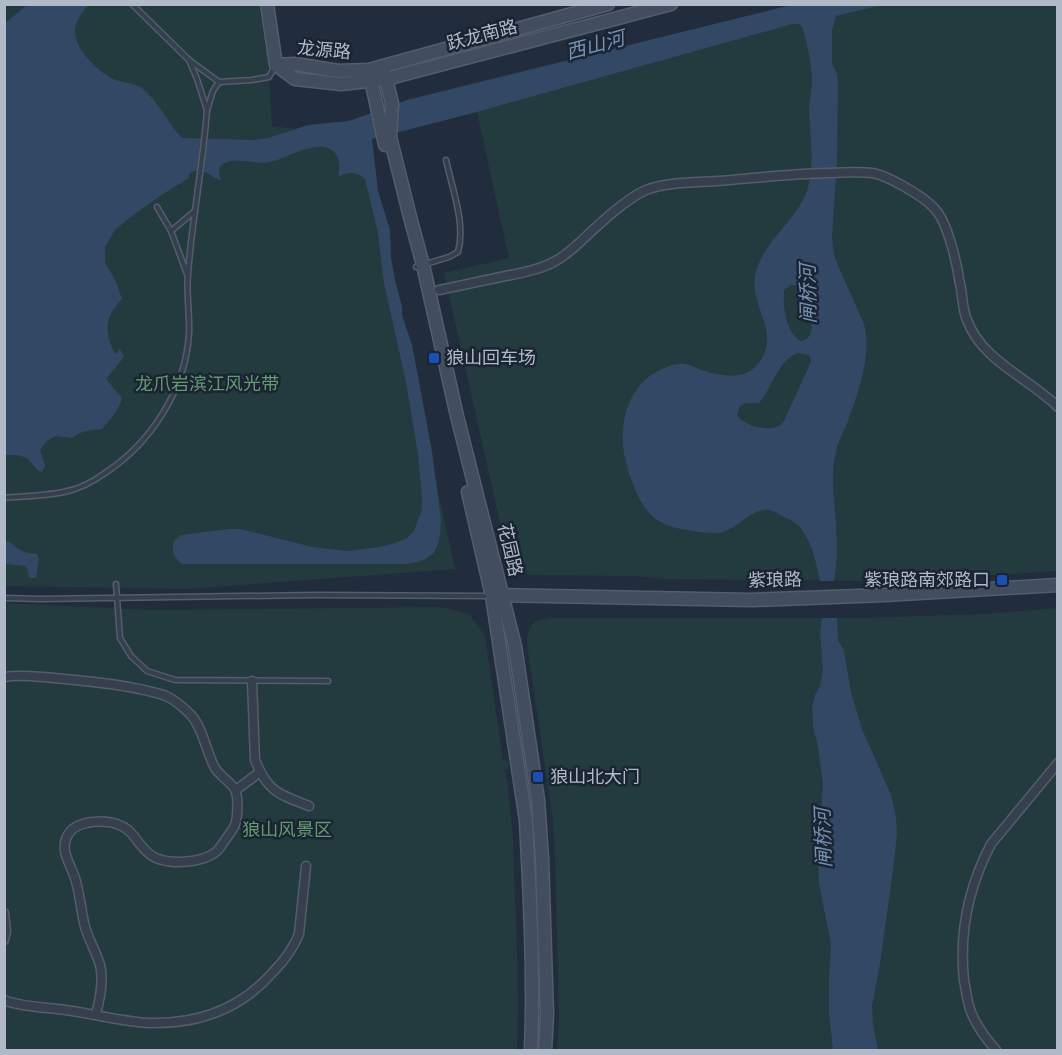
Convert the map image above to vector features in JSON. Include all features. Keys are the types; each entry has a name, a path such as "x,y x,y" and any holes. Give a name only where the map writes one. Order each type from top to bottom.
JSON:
{"main road":[{"name":"龙源路","path":"267,4 276,65 295,79 341,84 370,76"},
{"name":"跃龙南路","path":"384,73 609,4"},
{"name":"跃龙南路","path":"370,76 671,4"},
{"name":"花园路","path":"384,73 392,103 387,138"},
{"name":"花园路","path":"370,76 387,138 408,234 428,292 488,535 526,820 531,1050"},
{"name":"紫琅路","path":"497,595 752,600 1058,585"},
{"name":"花园路","path":"497,595 515,646 538,800 542,858 545,1050"}],"street":[{"path":"439,290 535,269 558,260 628,201 652,188 797,174 872,173 883,176 934,207 945,226 952,248 967,321 985,347 1001,363 1058,407"},
{"path":"4,676 105,682 165,695 175,700 192,716 199,727 206,749 217,771 236,790 234,826 219,850 206,858 186,861 155,858 127,829 109,822 81,824 69,833 65,854 73,870 86,931 101,969 101,992 96,1014"},
{"path":"252,681 255,760 260,772 267,784 276,792 309,806"},
{"path":"996,1050 979,1029 970,1009 963,969 965,920 973,887 984,856 991,844 1058,763"},
{"path":"236,790 260,772"},
{"path":"4,1000 150,1023 197,1018 237,1004 268,979 296,942 306,866"},
{"path":"4,913 6,931 4,940"}],"lane":[{"path":"132,4 189,60 219,82 252,80 269,76 276,65"},
{"path":"189,60 207,110"},
{"path":"4,498 68,491 84,486 117,466 131,454 146,438 170,401 185,359 189,333 188,275 207,110 213,91 219,82"},
{"path":"419,266 458,252 461,241 460,222 446,160"},
{"path":"157,207 171,231 188,275"},
{"path":"171,231 196,211"},
{"path":"117,584 120,638 131,656 147,670 175,680 328,681"},
{"path":"4,598 497,595"}],"green space":[{"name":"龙爪岩滨江风光带","path":"5,5 259,5 268,62 272,126 333,134 355,133 407,349 455,569 186,589 5,586"},
{"path":"882,5 1057,5 1057,571 878,581 530,575 519,569 507,554 444,273 509,258 477,112 793,24"},
{"name":"狼山风景区","path":"5,603 151,610 440,607 469,614 485,636 503,760 509,761 508,769 505,769 513,839 518,971 517,1050 5,1050"},
{"path":"1057,608 1057,1050 557,1050 559,1016 553,821 527,644 528,632 535,621 550,618 861,618 985,614"}],"water":[{"name":"闸桥河","path":"27,5 88,5 78,20 75,33 81,49 99,70 113,79 137,85 143,89 181,137 253,140 268,138 308,125 349,121 407,100 791,5 882,5 836,16 832,30 832,63 838,84 833,250 864,324 866,335 865,359 860,383 838,443 833,467 837,546 834,581 820,581 810,545 799,526 771,511 758,512 728,530 716,533 680,529 654,518 642,504 633,484 623,441 623,428 629,404 634,393 651,375 677,364 715,374 730,376 744,374 751,371 764,355 767,333 757,299 755,276 762,256 803,200 810,179 809,111 812,79 802,26 793,24 372,139 378,191 390,230 395,280 402,315 412,345 432,452 441,519 440,535 434,553 418,562 405,564 182,564 173,551 174,541 181,535 241,529 312,547 347,551 395,543 407,538 414,531 422,509 418,454 406,382 384,283 378,233 365,179 352,173 338,177 339,165 336,154 322,147 313,147 270,162 228,162 220,167 221,180 202,171 194,171 189,174 189,178 163,194 115,230 105,247 105,262 122,299 109,319 108,332 115,354 120,349 124,357 106,379 122,398 121,402 102,429 86,431 72,438 55,436 47,441 40,450 45,466 42,472 38,471 27,458 5,455 4,24","holes":["791,285 802,291 812,324 810,335 801,341 791,331 785,311 784,290","798,353 809,355 811,360 783,422 776,427 760,428 740,419 737,415 740,406 746,403 759,403 780,368"]},
{"path":"5,541 24,552 37,554 39,559 36,578 29,578 25,566 5,564"},
{"name":"闸桥河","path":"822,618 837,618 838,640 844,651 851,692 862,729 891,795 896,817 897,834 893,870 872,1006 878,1050 833,1050 829,1013 831,944 819,884 818,858 823,784 812,708 823,671 820,631"}],"place":[{"name":"狼山回车场","path":"434,358"},
{"name":"紫琅路南郊路口","path":"1002,580"},
{"name":"狼山北大门","path":"538,777"}],"water label":[{"name":"西山河","path":"595,45"}]}
